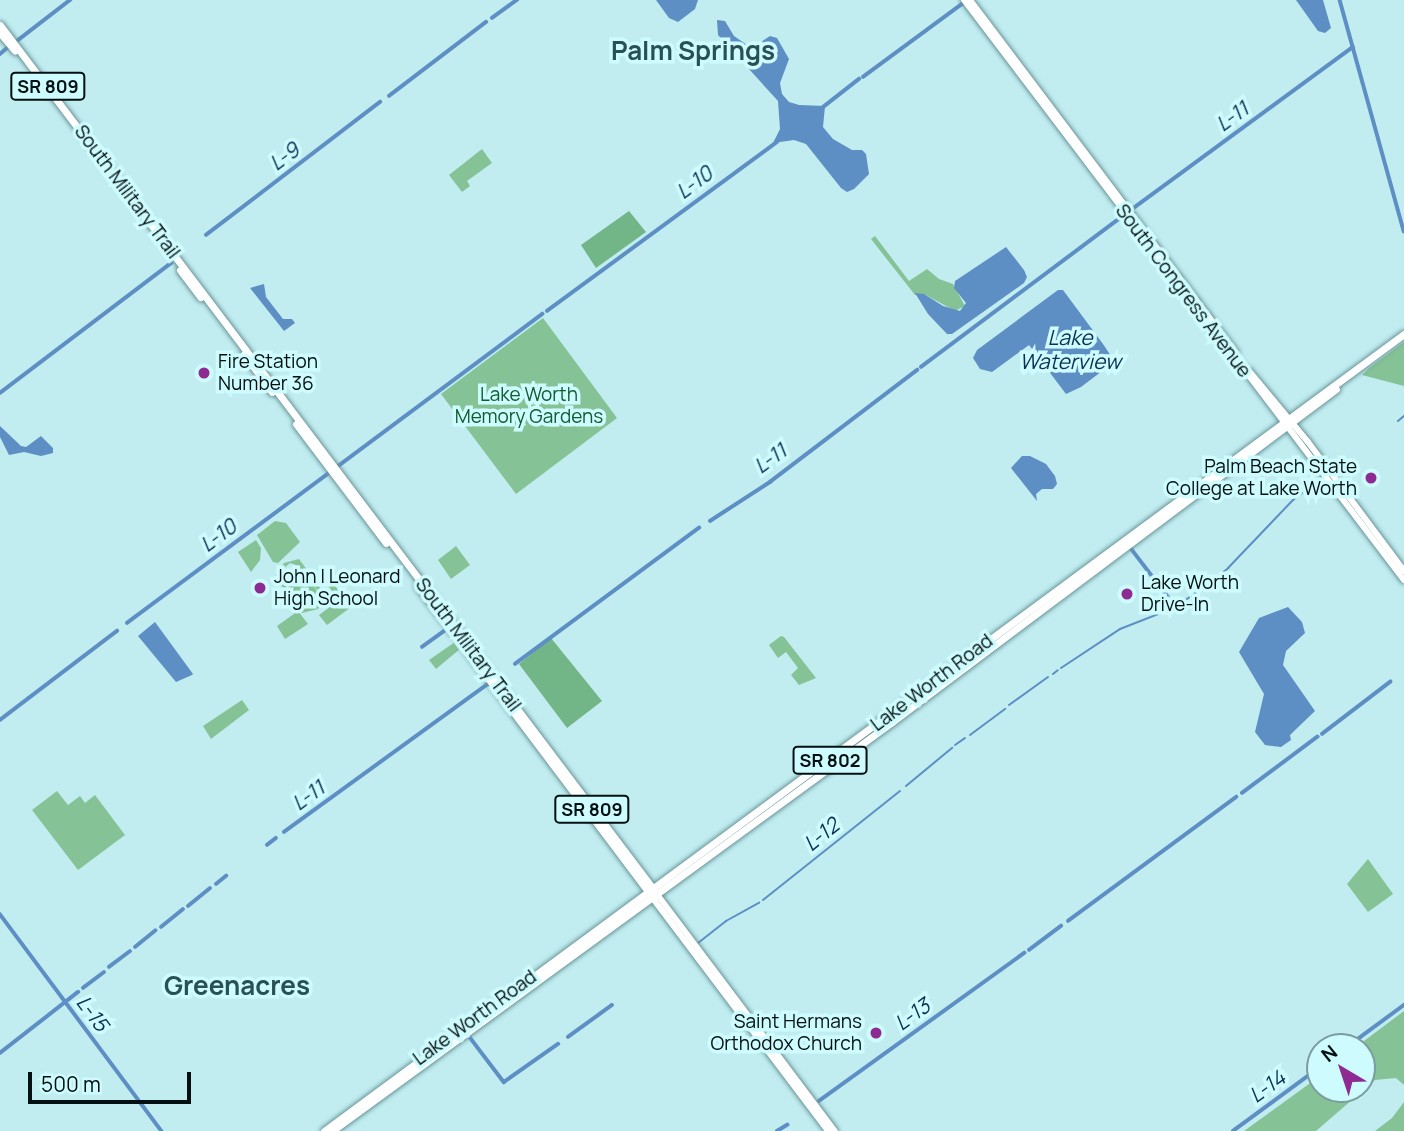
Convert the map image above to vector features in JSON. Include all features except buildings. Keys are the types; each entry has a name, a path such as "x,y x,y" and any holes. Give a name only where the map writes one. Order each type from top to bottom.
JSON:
{"main road":[{"name":"South Congress Avenue","path":"964,0 1010,57 1191,301 1404,571"},
{"name":"South Congress Avenue","path":"970,0 977,14"},
{"name":"South Military Trail","path":"0,29 10,37 117,186 133,202"},
{"name":"South Military Trail","path":"0,29 33,74 72,118 162,242 344,480 553,765 572,786"},
{"name":"South Congress Avenue","path":"1010,57 1069,138 1088,157 1199,304 1203,314"},
{"path":"1191,301 1199,304"},
{"name":"Lake Worth Road","path":"332,1131 758,814 759,809 1010,631 1034,606 1404,334"},
{"name":"Lake Worth Road","path":"741,826 849,753 957,671 982,645 1223,473 1243,450 1404,339"},
{"name":"South Military Trail","path":"278,396 518,719 547,748 591,812 835,1131"},
{"name":"South Congress Avenue","path":"1287,422 1404,580"},
{"path":"323,460 344,480"},
{"path":"1185,501 1196,486"},
{"name":"South Military Trail","path":"591,812 615,840 828,1131"},
{"name":"Lake Worth Road","path":"324,1131 396,1075 697,862 720,841"},
{"path":"391,1086 396,1075"}],"green space":[{"path":"482,149 492,163 467,181 470,186 462,192 449,175"},
{"path":"629,211 646,232 596,268 581,245"},
{"path":"875,236 909,281 927,269 939,279 953,284 965,306 955,311 924,294 915,295 871,239"},
{"name":"Lake Worth Memory Gardens","path":"543,318 617,418 516,494 441,394"},
{"path":"1404,342 1404,386 1362,375 1369,368"},
{"path":"275,521 286,523 300,542 278,563 273,562 257,535"},
{"path":"256,540 261,548 260,560 251,572 238,552"},
{"path":"456,546 470,565 451,579 438,560"},
{"path":"299,559 326,596 318,609 302,613 275,577 284,563","holes":["290,563 299,566 282,578 282,570","301,567 320,594 319,603 314,608 302,607 282,581 282,578 303,606 319,594"]},
{"path":"329,578 351,607 327,625 319,615 334,604 327,595 332,591 325,581"},
{"path":"298,611 308,624 285,639 277,626"},
{"path":"781,636 816,678 799,685 791,675 798,668 786,652 778,658 769,645"},
{"path":"551,638 602,701 567,728 519,664"},
{"path":"455,642 460,649 436,669 429,660"},
{"path":"242,700 249,710 211,739 203,726"},
{"path":"57,791 68,805 80,796 85,803 95,795 125,835 78,870 32,810"},
{"path":"1368,859 1393,894 1368,912 1347,884"},
{"path":"1404,1011 1404,1085 1396,1078 1376,1080 1375,1033"},
{"path":"1306,1086 1306,1103 1348,1103 1316,1131 1244,1131"},
{"path":"1404,1102 1404,1131 1375,1131 1392,1118"}],"water":[{"path":"656,0 698,0 695,9 678,22 669,18"},
{"path":"1296,0 1323,0 1331,28 1325,33 1318,31"},
{"path":"717,20 725,21 734,36 747,45 758,44 770,36 777,38 789,59 780,83 782,94 789,102 799,105 825,106 823,127 833,139 852,150 862,150 866,154 869,174 854,189 847,192 841,188 806,144 794,140 773,143 780,129 778,101 718,35"},
{"path":"1006,247 1024,270 1027,277 1024,283 952,334 947,334 928,314 915,293 924,294 943,306 960,311 966,303 954,288 955,281"},
{"path":"264,284 266,297 283,319 292,319 295,323 284,331 250,288"},
{"name":"Lake Waterview","path":"1058,290 1063,290 1103,344 1111,356 1110,365 1081,387 1066,394 1029,345 992,372 980,369 973,358 977,350"},
{"path":"0,426 21,446 26,447 41,436 53,448 53,453 41,456 24,452 9,455 0,437"},
{"path":"1022,456 1030,456 1046,464 1055,476 1057,484 1053,489 1042,489 1036,494 1037,501 1011,468"},
{"path":"1288,607 1302,622 1305,633 1286,651 1283,665 1315,711 1290,735 1291,740 1281,747 1265,745 1255,732 1264,694 1239,652 1259,618"},
{"path":"155,622 192,675 176,682 138,636"}],"waterway":[{"path":"17,41 70,0"},
{"name":"L-9","path":"492,18 517,0"},
{"path":"1340,0 1404,231"},
{"name":"L-10","path":"863,77 962,4"},
{"name":"L-9","path":"389,96 486,22"},
{"path":"0,54 8,47"},
{"name":"L-11","path":"1131,210 1353,47"},
{"name":"L-10","path":"822,108 859,79"},
{"name":"L-9","path":"206,235 380,102"},
{"name":"L-10","path":"547,311 777,142"},
{"name":"L-11","path":"921,367 1123,216"},
{"name":"L-9","path":"0,393 171,263"},
{"name":"L-10","path":"337,467 542,314"},
{"name":"L-11","path":"710,521 770,482 917,370"},
{"name":"L-12","path":"1398,421 1404,416"},
{"name":"L-10","path":"127,623 329,473"},
{"name":"L-12","path":"1204,587 1228,568 1293,500 1322,478"},
{"name":"L-11","path":"515,664 699,528"},
{"path":"1130,547 1176,607"},
{"name":"L-12","path":"1061,668 1120,629 1174,608 1201,589"},
{"name":"L-10","path":"0,720 117,631"},
{"path":"422,647 444,631"},
{"name":"L-12","path":"1053,674 1058,670"},
{"name":"L-12","path":"1009,705 1048,677"},
{"name":"L-13","path":"1322,734 1390,682"},
{"name":"L-11","path":"284,832 488,684"},
{"name":"L-12","path":"970,735 1005,709"},
{"name":"L-13","path":"1242,793 1317,737"},
{"name":"L-12","path":"955,745 965,738"},
{"name":"L-12","path":"906,786 952,748"},
{"name":"L-12","path":"763,900 900,791"},
{"name":"L-13","path":"1068,921 1236,797"},
{"name":"L-11","path":"267,845 276,838"},
{"name":"L-11","path":"216,884 226,876"},
{"name":"L-11","path":"188,906 210,888"},
{"name":"L-12","path":"698,943 726,921 759,903"},
{"name":"L-11","path":"161,927 183,909"},
{"name":"L-15","path":"0,914 162,1131"},
{"name":"L-13","path":"1029,950 1061,926"},
{"name":"L-11","path":"135,947 155,931"},
{"name":"L-11","path":"109,967 130,951"},
{"name":"L-13","path":"819,1101 1024,953"},
{"name":"L-11","path":"83,988 104,972"},
{"name":"L-11","path":"0,1053 78,992"},
{"name":"L-12","path":"568,1037 612,1005"},
{"name":"L-14","path":"1366,1033 1404,1005"},
{"name":"L-12","path":"469,1036 504,1082 558,1044"},
{"name":"L-14","path":"1233,1131 1306,1077"},
{"name":"L-13","path":"777,1131 787,1125"}],"place":[{"name":"Fire Station Number 36","path":"204,373"},
{"name":"Palm Beach State College at Lake Worth","path":"1371,478"},
{"name":"John I Leonard High School","path":"260,588"},
{"name":"Lake Worth Drive-In","path":"1127,594"},
{"name":"Saint Hermans Orthodox Church","path":"876,1033"}],"district":[{"name":"Palm Springs","path":"693,51"},
{"name":"Greenacres","path":"237,986"}]}
